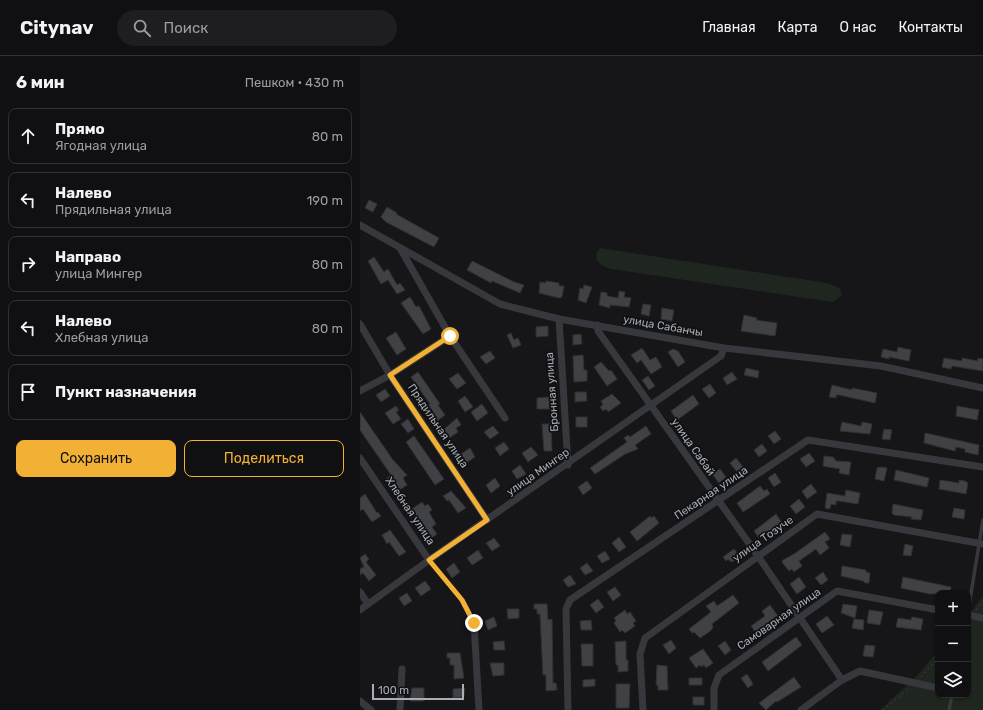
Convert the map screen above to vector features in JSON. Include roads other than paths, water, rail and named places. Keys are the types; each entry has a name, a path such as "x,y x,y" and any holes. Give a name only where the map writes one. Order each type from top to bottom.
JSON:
{"street":[{"name":"улица Сабанчы","path":"360,225 500,304 558,319 724,348 882,366 983,388"},
{"path":"400,248 450,336 505,418"},
{"name":"Бронная улица","path":"558,319 568,465"},
{"name":"Прядильная улица","path":"360,324 390,375 487,520"},
{"name":"улица Сабай","path":"597,325 598,331 758,556 842,680"},
{"path":"360,391 390,375 450,336"},
{"name":"улица Мингер","path":"360,610 721,356 724,348"},
{"name":"Пекарная улица","path":"568,710 566,609 570,600 808,440 983,467"},
{"name":"Хлебная улица","path":"360,458 429,560"},
{"name":"улица Тозуче","path":"643,710 640,654 645,638 817,514 981,544"},
{"name":"Самоварная улица","path":"714,710 714,688 719,676 837,591 935,609"},
{"path":"360,592 368,604"},
{"path":"971,615 983,618"},
{"path":"474,623 479,710"},
{"path":"400,710 402,669"},
{"path":"801,710 842,680 860,671 935,687"},
{"path":"360,701 371,710"}],"lane":[{"path":"971,598 981,544 983,520"},
{"path":"949,710 951,698"}]}
